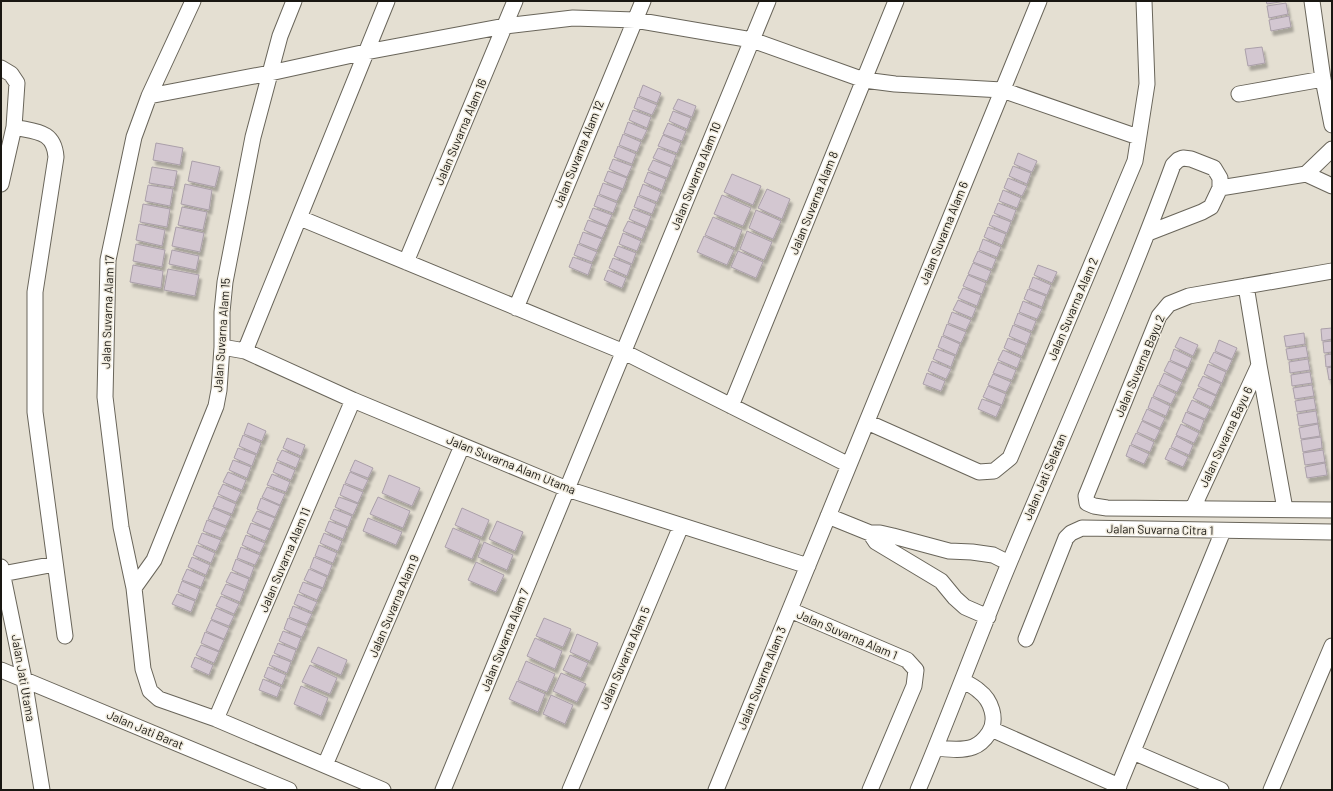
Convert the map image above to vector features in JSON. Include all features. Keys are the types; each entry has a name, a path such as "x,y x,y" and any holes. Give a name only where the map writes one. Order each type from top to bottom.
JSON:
{"street":[{"name":"Jalan Suvarna Alam 17","path":"193,1 149,96 134,137 108,260 105,397 121,527 134,588 142,669 150,691 159,699 216,719 383,790"},
{"name":"Jalan Suvarna Alam 15","path":"134,588 154,560 216,406 219,390 222,347 222,312 225,282 253,137 280,36 294,1"},
{"name":"Jalan Suvarna Alam 15","path":"245,352 387,1"},
{"name":"Jalan Suvarna Alam 16","path":"406,262 515,1"},
{"name":"Jalan Suvarna Alam 12","path":"516,308 643,1"},
{"name":"Jalan Suvarna Alam 10","path":"567,489 768,1"},
{"name":"Jalan Suvarna Alam 8","path":"731,406 896,1"},
{"name":"Jalan Suvarna Alam 6","path":"828,516 1039,1"},
{"name":"Jalan Suvarna Alam 2","path":"867,422 979,472 994,471 1010,458 1135,161 1147,84 1144,1"},
{"path":"1312,1 1332,125"},
{"path":"149,96 270,74 366,52 505,26 573,18 635,20 752,40 864,80 895,84 1002,90 1138,137"},
{"path":"1,68 11,74 17,83 14,127 1,184"},
{"path":"1239,94 1324,79"},
{"path":"14,127 43,134 51,139 56,148 56,157 35,292 35,412 65,636"},
{"path":"1306,174 1332,149"},
{"name":"Jalan Jati Selatan","path":"918,790 963,681 1009,563 1148,233 1173,165 1178,160 1184,158 1191,159 1214,168 1220,178 1220,188"},
{"path":"1148,233 1211,207 1220,188 1306,174 1332,186"},
{"path":"300,218 624,352 849,465"},
{"name":"Jalan Suvarna Bayu 2","path":"1193,508 1107,508 1094,506 1087,503 1086,496 1159,316 1170,304 1188,296 1332,271"},
{"name":"Jalan Suvarna Bayu 6","path":"1246,286 1285,509"},
{"name":"Jalan Suvarna Alam Utama","path":"222,347 245,352 353,400 567,489 808,566"},
{"name":"Jalan Suvarna Bayu 6","path":"1193,508 1260,365"},
{"name":"Jalan Suvarna Alam 11","path":"216,719 353,400"},
{"name":"Jalan Suvarna Alam 9","path":"325,765 462,446"},
{"name":"Jalan Suvarna Alam 7","path":"443,790 567,489"},
{"path":"1193,508 1332,510"},
{"path":"828,516 870,533 880,533 949,551 993,555 1009,563"},
{"name":"Jalan Suvarna Alam 3","path":"716,790 828,516"},
{"name":"Jalan Suvarna Alam 5","path":"570,790 681,526"},
{"name":"Jalan Suvarna Citra 1","path":"1026,639 1066,538 1076,530 1082,528 1223,531 1118,788"},
{"path":"1223,531 1332,532"},
{"path":"870,533 876,542 941,581 954,598 965,607 988,617"},
{"path":"1,570 55,564"},
{"name":"Jalan Jati Utama","path":"1,570 24,679 42,790"},
{"name":"Jalan Suvarna Alam 1","path":"790,610 907,660 916,670 914,686 870,790"},
{"path":"1270,790 1332,646"},
{"name":"Jalan Jati Barat","path":"1,670 289,790"},
{"path":"936,748 965,749 974,747 983,742 991,729 994,716 989,703 980,691 963,681"},
{"path":"991,729 1118,788"},
{"path":"1133,752 1221,790"}],"building":[{"path":"1266,1 1286,1 1267,4"},
{"path":"1286,3 1288,14 1269,18 1267,6"},
{"path":"1289,16 1291,27 1271,31 1269,20"},
{"path":"1262,47 1265,63 1248,66 1245,49"},
{"path":"643,85 661,93 657,103 639,96"},
{"path":"638,97 657,105 652,115 634,108"},
{"path":"678,99 696,106 692,117 673,109"},
{"path":"633,110 651,117 647,128 629,120"},
{"path":"673,111 691,118 687,129 669,121"},
{"path":"628,122 647,130 642,140 624,133"},
{"path":"668,123 686,131 682,141 663,134"},
{"path":"623,134 641,142 637,152 619,145"},
{"path":"663,135 681,143 677,153 658,146"},
{"path":"156,143 183,148 180,165 153,160"},
{"path":"618,146 636,154 632,164 614,157"},
{"path":"658,148 676,155 672,166 653,158"},
{"path":"1018,153 1037,161 1032,172 1014,164"},
{"path":"613,159 632,166 627,177 609,169"},
{"path":"653,160 671,167 667,178 648,170"},
{"path":"192,161 220,167 215,187 188,181"},
{"path":"1013,166 1031,173 1027,184 1009,176"},
{"path":"152,167 177,171 174,187 149,183"},
{"path":"608,171 627,178 623,189 604,181"},
{"path":"648,172 666,179 662,190 644,182"},
{"path":"732,174 761,186 753,205 724,192"},
{"path":"1008,178 1027,186 1022,196 1004,188"},
{"path":"603,183 622,190 617,201 599,194"},
{"path":"185,184 212,190 209,210 181,204"},
{"path":"643,184 661,192 657,202 639,195"},
{"path":"148,185 173,189 170,206 145,201"},
{"path":"767,189 790,199 782,219 758,208"},
{"path":"1003,190 1021,198 1017,208 999,201"},
{"path":"598,195 617,203 613,213 594,206"},
{"path":"722,195 751,208 743,226 714,214"},
{"path":"638,196 656,204 652,214 634,207"},
{"path":"998,203 1016,210 1012,221 994,213"},
{"path":"143,204 170,209 167,227 140,222"},
{"path":"182,207 207,212 203,230 178,225"},
{"path":"593,208 612,215 607,226 589,218"},
{"path":"633,209 651,216 647,227 629,219"},
{"path":"756,210 781,221 773,239 749,228"},
{"path":"993,215 1011,222 1007,233 989,225"},
{"path":"713,217 742,230 735,248 705,235"},
{"path":"588,220 607,227 602,238 584,230"},
{"path":"628,221 646,228 642,239 623,231"},
{"path":"139,224 165,230 162,246 136,240"},
{"path":"176,227 204,233 200,252 172,246"},
{"path":"988,227 1006,234 1002,245 984,237"},
{"path":"747,231 772,242 764,260 740,249"},
{"path":"583,232 602,239 597,250 579,243"},
{"path":"623,233 641,241 637,251 619,244"},
{"path":"704,236 734,250 727,265 697,252"},
{"path":"983,239 1001,247 997,257 979,250"},
{"path":"136,244 165,250 162,267 133,261"},
{"path":"578,244 597,252 592,262 574,255"},
{"path":"618,246 636,253 632,264 614,256"},
{"path":"172,250 199,256 196,270 169,264"},
{"path":"738,251 763,262 756,278 731,267"},
{"path":"978,251 996,259 992,269 973,262"},
{"path":"573,257 592,264 588,275 569,267"},
{"path":"613,258 631,265 627,276 609,268"},
{"path":"973,263 991,271 987,281 968,274"},
{"path":"133,265 163,271 161,288 130,282"},
{"path":"1038,265 1057,272 1052,283 1034,275"},
{"path":"168,269 199,275 195,296 164,290"},
{"path":"608,270 626,278 622,288 604,280"},
{"path":"968,275 986,283 982,294 963,286"},
{"path":"1033,277 1051,285 1047,295 1029,288"},
{"path":"963,288 981,295 977,306 958,298"},
{"path":"1028,289 1046,296 1042,307 1024,299"},
{"path":"958,300 976,308 972,318 953,310"},
{"path":"1023,301 1042,309 1037,319 1019,312"},
{"path":"952,312 971,320 966,330 948,323"},
{"path":"1018,313 1036,321 1032,331 1014,324"},
{"path":"947,324 966,332 961,343 943,335"},
{"path":"1013,325 1031,333 1027,344 1009,336"},
{"path":"1332,328 1332,339 1322,341 1321,329"},
{"path":"1304,333 1305,344 1286,347 1284,336"},
{"path":"942,336 960,344 956,355 938,347"},
{"path":"1180,337 1198,345 1193,356 1175,347"},
{"path":"1008,338 1026,345 1022,356 1004,348"},
{"path":"1219,340 1237,348 1232,359 1215,351"},
{"path":"1332,341 1332,352 1324,353 1323,342"},
{"path":"1306,346 1308,357 1288,360 1286,349"},
{"path":"937,349 955,356 951,367 933,359"},
{"path":"1174,349 1192,358 1188,368 1170,360"},
{"path":"1003,350 1021,358 1017,368 998,360"},
{"path":"1214,352 1232,360 1227,371 1209,362"},
{"path":"1332,354 1332,366 1326,367 1325,355"},
{"path":"1308,359 1310,370 1290,373 1289,362"},
{"path":"932,361 951,369 946,379 928,371"},
{"path":"1169,361 1187,369 1182,380 1164,371"},
{"path":"998,362 1016,370 1012,380 993,373"},
{"path":"1208,364 1226,372 1222,383 1204,374"},
{"path":"1332,367 1332,379 1329,380 1327,368"},
{"path":"1310,372 1312,383 1292,386 1291,375"},
{"path":"927,373 945,381 941,391 923,384"},
{"path":"1164,373 1182,382 1177,392 1159,384"},
{"path":"993,374 1011,382 1006,392 988,385"},
{"path":"1203,376 1221,384 1216,395 1198,386"},
{"path":"1158,385 1176,394 1171,404 1153,396"},
{"path":"1312,385 1314,396 1295,399 1293,388"},
{"path":"988,386 1006,394 1002,405 983,397"},
{"path":"1198,388 1216,396 1211,407 1193,398"},
{"path":"1152,397 1170,406 1166,416 1148,408"},
{"path":"1314,398 1316,409 1297,412 1295,401"},
{"path":"982,399 1001,406 996,417 978,409"},
{"path":"1192,400 1210,409 1205,419 1187,411"},
{"path":"1147,409 1165,418 1160,428 1142,420"},
{"path":"1316,411 1318,423 1299,426 1297,414"},
{"path":"1186,412 1204,420 1200,431 1182,422"},
{"path":"1142,421 1160,430 1155,440 1137,432"},
{"path":"248,423 266,431 262,441 244,434"},
{"path":"1181,424 1199,433 1194,443 1176,435"},
{"path":"1318,424 1320,436 1301,439 1299,428"},
{"path":"1136,433 1154,442 1150,452 1131,444"},
{"path":"243,435 261,443 257,454 239,446"},
{"path":"1176,436 1193,445 1189,455 1171,447"},
{"path":"1321,437 1322,448 1303,452 1301,440"},
{"path":"287,438 305,445 301,456 283,448"},
{"path":"1130,445 1149,454 1144,464 1126,456"},
{"path":"238,448 256,455 252,466 234,458"},
{"path":"1170,448 1188,457 1183,467 1165,459"},
{"path":"282,450 300,458 296,468 277,460"},
{"path":"1323,450 1325,462 1305,465 1303,453"},
{"path":"233,460 251,467 247,478 229,470"},
{"path":"355,460 373,468 368,478 350,471"},
{"path":"277,462 295,470 291,480 273,472"},
{"path":"1325,463 1327,475 1307,478 1305,467"},
{"path":"228,472 246,480 242,490 223,482"},
{"path":"350,472 368,480 363,490 345,483"},
{"path":"272,474 290,482 286,492 267,485"},
{"path":"389,475 420,488 412,506 382,493"},
{"path":"223,484 241,492 236,502 218,494"},
{"path":"344,484 363,492 358,503 340,495"},
{"path":"267,487 285,494 280,505 262,497"},
{"path":"218,496 236,504 232,514 213,507"},
{"path":"339,497 358,504 353,515 335,507"},
{"path":"378,497 410,511 403,528 370,514"},
{"path":"261,498 280,506 275,517 257,509"},
{"path":"213,508 231,516 226,526 208,519"},
{"path":"462,508 489,520 482,537 455,525"},
{"path":"334,509 352,516 348,527 330,519"},
{"path":"257,511 275,518 270,529 252,521"},
{"path":"368,518 402,532 396,545 363,531"},
{"path":"207,520 226,528 221,538 203,531"},
{"path":"329,521 347,528 343,539 325,531"},
{"path":"497,521 523,532 515,551 489,539"},
{"path":"251,523 270,530 265,541 247,533"},
{"path":"453,528 480,540 472,559 445,547"},
{"path":"202,533 221,540 216,551 198,543"},
{"path":"324,533 342,541 338,551 320,543"},
{"path":"246,535 265,543 260,553 242,545"},
{"path":"484,542 513,555 507,570 478,557"},
{"path":"197,545 215,553 211,563 193,555"},
{"path":"319,545 337,553 333,563 315,556"},
{"path":"241,547 260,555 255,565 237,558"},
{"path":"192,557 210,565 206,575 188,567"},
{"path":"314,557 332,565 328,576 310,568"},
{"path":"236,559 254,567 250,578 232,570"},
{"path":"476,562 504,575 496,592 468,580"},
{"path":"187,569 205,577 201,587 182,580"},
{"path":"309,569 327,577 323,588 304,580"},
{"path":"231,572 249,579 245,590 226,582"},
{"path":"182,581 200,589 196,600 178,592"},
{"path":"303,582 322,589 317,600 299,592"},
{"path":"226,584 244,591 240,602 221,594"},
{"path":"177,594 195,601 191,612 172,604"},
{"path":"298,594 317,602 312,612 294,604"},
{"path":"221,596 239,604 234,614 216,606"},
{"path":"293,606 312,614 307,624 289,617"},
{"path":"216,608 234,616 229,626 211,619"},
{"path":"288,618 307,626 302,637 284,629"},
{"path":"544,618 571,629 563,647 536,636"},
{"path":"211,620 229,628 224,639 206,631"},
{"path":"283,631 301,638 297,649 279,641"},
{"path":"205,632 224,640 219,651 201,643"},
{"path":"577,634 598,643 590,661 570,652"},
{"path":"535,638 562,651 555,669 527,656"},
{"path":"278,643 296,650 292,661 274,653"},
{"path":"201,645 219,652 214,663 196,655"},
{"path":"318,647 347,660 341,675 311,662"},
{"path":"273,655 291,662 287,673 269,665"},
{"path":"570,655 588,663 581,678 563,670"},
{"path":"195,657 213,665 209,675 191,667"},
{"path":"526,661 555,674 547,692 518,680"},
{"path":"310,665 337,678 330,694 302,682"},
{"path":"268,667 286,675 282,685 264,677"},
{"path":"561,673 586,684 577,702 553,691"},
{"path":"263,679 281,687 277,697 259,690"},
{"path":"517,681 545,694 538,712 509,699"},
{"path":"301,686 328,698 321,716 294,704"},
{"path":"551,695 573,705 565,724 543,714"}]}
